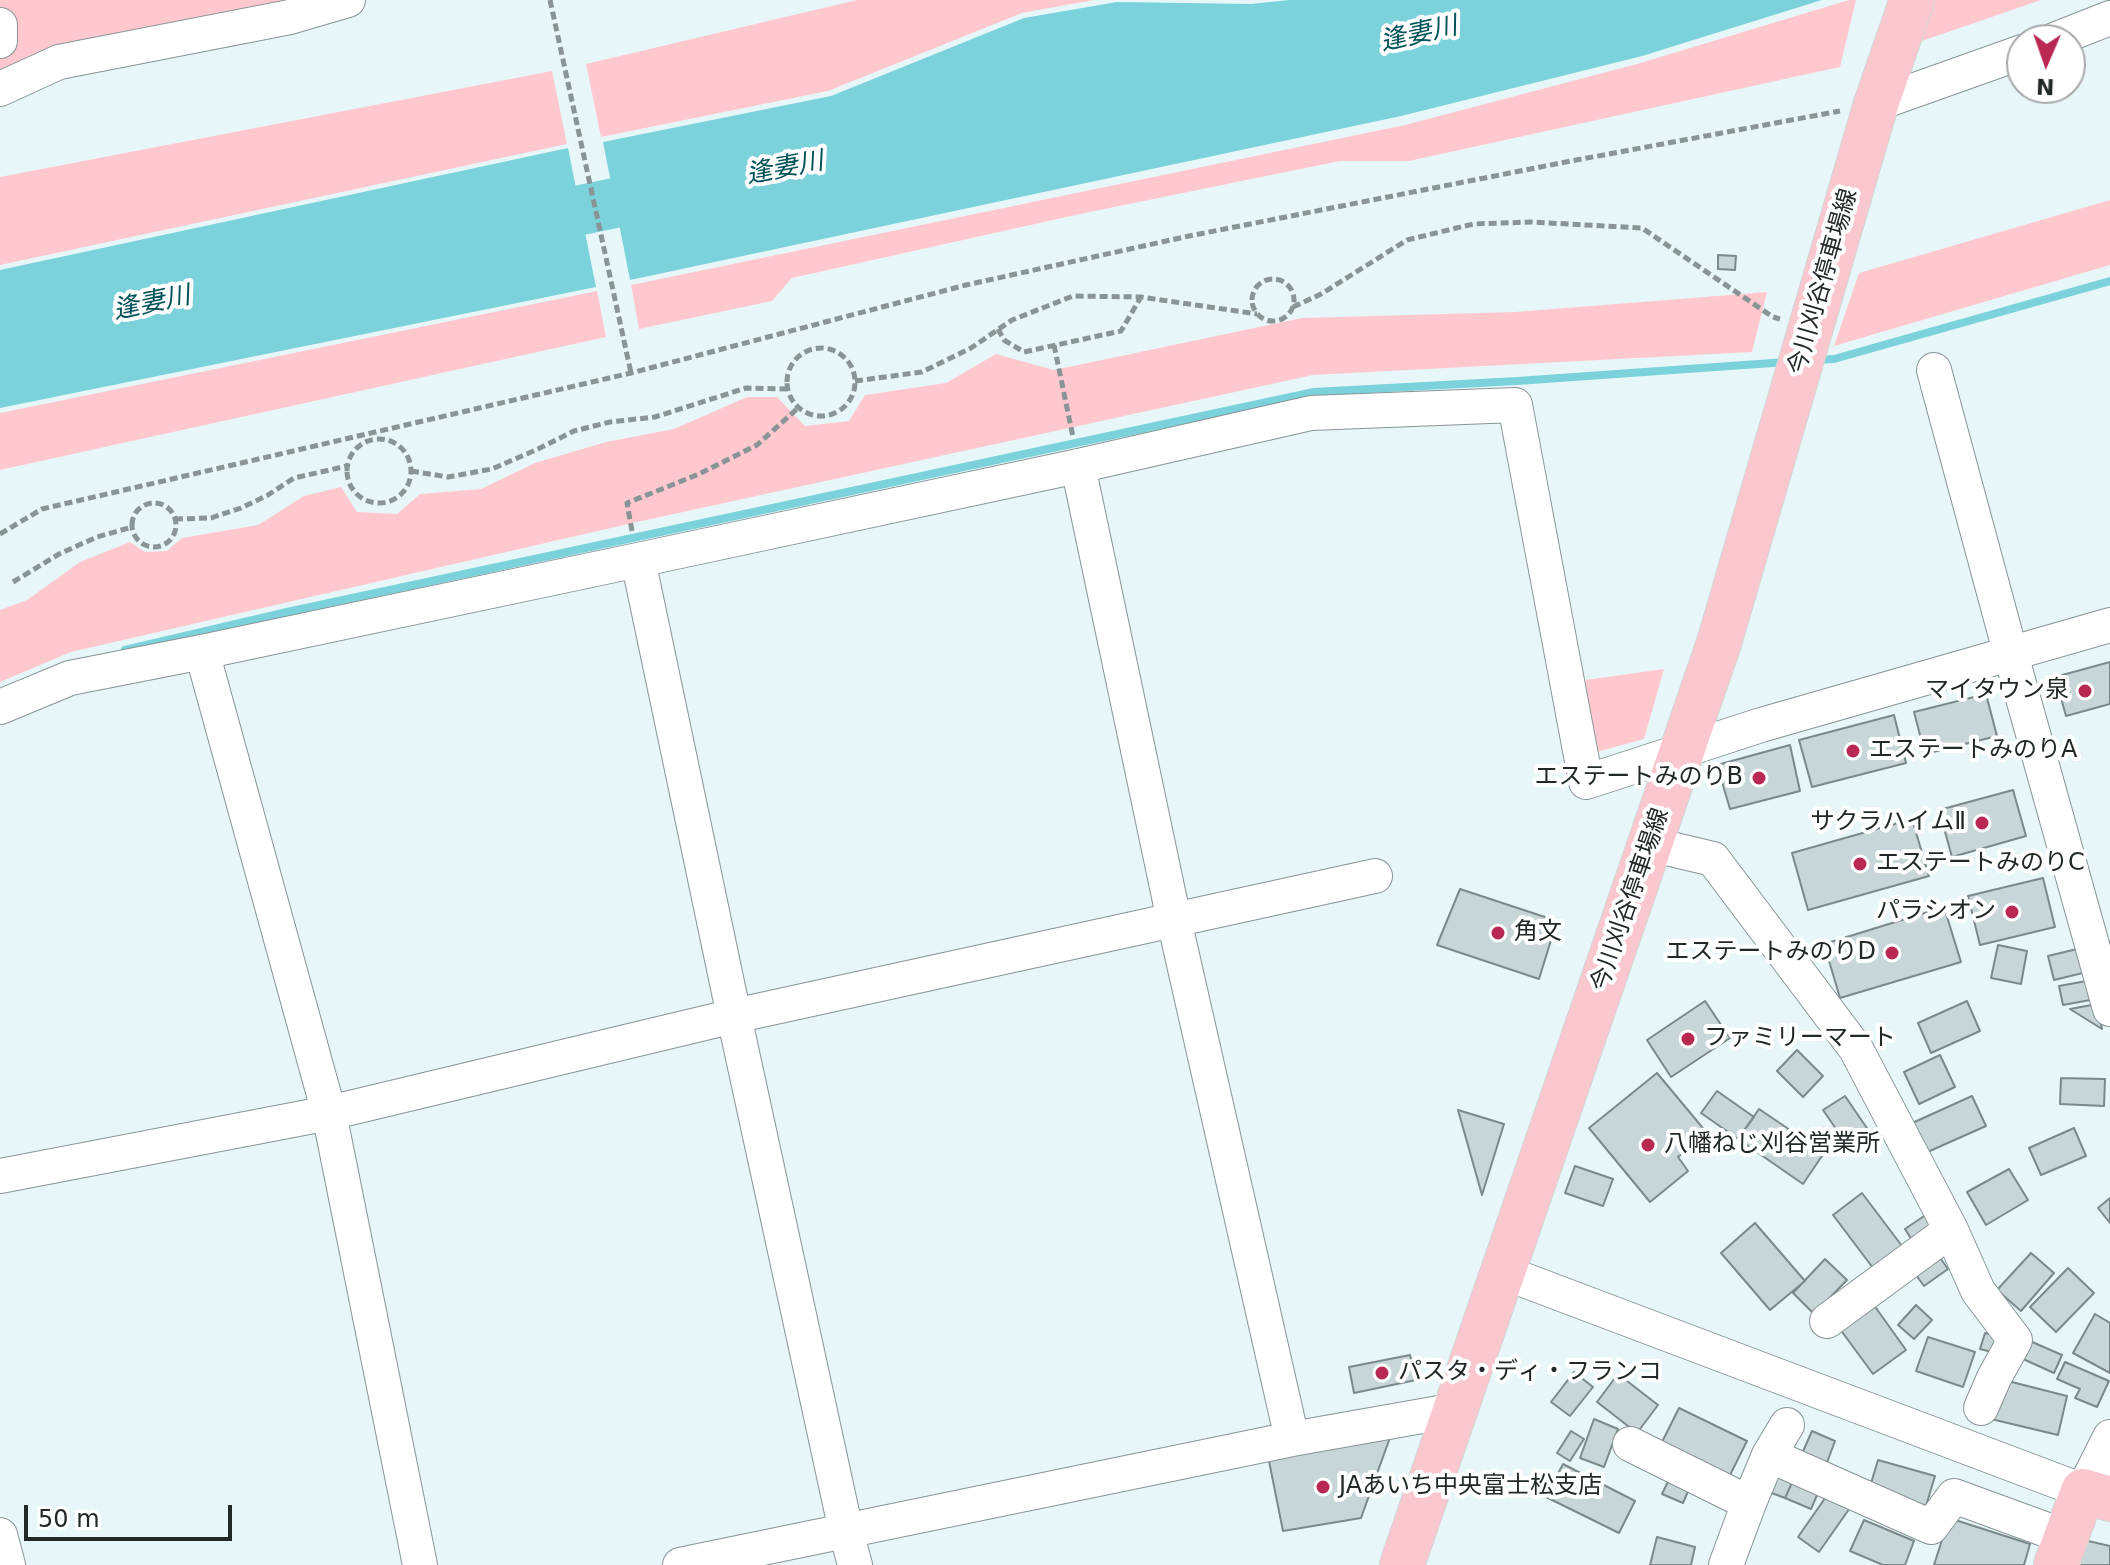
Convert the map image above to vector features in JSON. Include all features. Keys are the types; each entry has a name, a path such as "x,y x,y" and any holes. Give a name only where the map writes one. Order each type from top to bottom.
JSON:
{"main road":[{"name":"今川刈谷停車場線","path":"1402,1565 1719,643 1876,104 1912,0"},
{"path":"2061,1551 2096,1495"}],"street":[{"path":"1,86 59,62 290,17 348,0"},
{"path":"2086,27 2110,18"},
{"path":"0,25 0,41"},
{"path":"1876,104 2006,58"},
{"path":"1934,370 2110,1009"},
{"path":"0,707 70,678 638,560 1075,450 1311,413 1515,405 1586,782 1761,725 2110,625"},
{"path":"1075,450 1174,920 1292,1439"},
{"path":"638,560 734,1016 855,1565"},
{"path":"202,652 329,1113 420,1565"},
{"path":"1650,844 1713,859 1856,1049 1951,1230 1978,1291 2015,1340 1981,1408"},
{"path":"0,1176 329,1113 734,1016 1375,876"},
{"path":"1827,1321 1951,1230"},
{"path":"1503,1272 2096,1495 2110,1437"},
{"path":"680,1565 1292,1439 1456,1410"},
{"path":"1726,1565 1769,1455 1787,1425"},
{"path":"1630,1444 1749,1503"},
{"path":"1769,1455 1931,1527 1956,1488 2061,1551"},
{"path":"0,1535 8,1565"}],"path":[{"path":"550,0 631,373"},
{"path":"0,534 42,509 631,373 966,285 1174,239 1876,104"},
{"path":"855,381 922,372 971,348 1012,320 1073,296 1141,297 1257,314 1270,321 1277,320 1293,307 1321,294 1407,240 1473,224 1531,222 1642,228 1773,317 1809,330"},
{"path":"1257,314 1251,302 1252,294 1259,283 1266,280 1285,282 1293,293 1293,307"},
{"path":"998,329 1004,340 1024,352 1121,331 1141,297"},
{"path":"1054,345 1075,450"},
{"path":"816,347 839,352 853,370 855,381 848,403 829,415 818,416 798,408 787,389 786,377 796,357 816,347"},
{"path":"411,471 448,477 492,469 574,431 610,422 655,417 746,388 787,389"},
{"path":"627,503 699,474 757,445 798,408"},
{"path":"377,439 397,444 410,461 411,471 405,491 397,498 377,503 357,495 347,477 350,455 357,447 377,439"},
{"path":"175,519 211,518 268,495 294,478 347,466"},
{"path":"146,504 161,504 172,512 175,519 175,533 166,544 159,546 144,545 132,527 135,513 146,504"},
{"path":"13,582 72,548 132,527"}],"shaded area":[{"path":"0,0 317,0 0,86"},
{"path":"857,0 1094,0 1022,13 828,91 601,137 586,64"},
{"path":"1856,0 1840,67 1409,161 1340,161 1080,214 792,278 772,301 639,329 631,285 1405,125 1637,64"},
{"path":"1932,0 2041,0 1919,42"},
{"path":"552,71 567,144 0,265 0,177"},
{"path":"2110,200 2110,265 1834,346 1859,273"},
{"path":"597,291 606,337 0,470 0,413"},
{"path":"1767,292 1752,352 1313,375 637,522 71,652 0,682 0,610 27,600 80,562 130,542 145,552 167,551 182,538 258,525 304,496 341,487 357,512 397,514 420,494 481,489 535,463 606,442 674,429 747,397 777,397 805,426 849,421 865,395 946,383 996,354 1054,370 1302,318 1515,312"},
{"path":"1664,669 1644,739 1597,752 1585,680"}],"water":[{"path":"1289,0 1822,0 1642,56 1401,116 630,280 603,142 831,96 1024,18 1117,2 1251,4"},
{"path":"568,148 596,287 0,408 0,270"}],"building":[{"path":"1718,255 1736,256 1735,270 1718,269"},
{"name":"マイタウン泉","path":"2110,662 2110,704 2066,716 2055,677"},
{"path":"1986,694 1997,736 1925,754 1914,712"},
{"name":"エステートみのりA","path":"1894,715 1906,763 1812,787 1799,740"},
{"name":"エステートみのりB","path":"1790,745 1800,791 1730,809 1717,765"},
{"name":"サクラハイムⅡ","path":"2013,790 2026,836 1952,857 1939,810"},
{"name":"エステートみのりC","path":"1912,819 1929,876 1808,910 1792,853"},
{"name":"パラシオン","path":"2043,878 2055,927 1980,945 1968,896"},
{"name":"角文","path":"1460,889 1557,921 1539,979 1437,945"},
{"name":"エステートみのりD","path":"1944,907 1961,962 1840,998 1824,944"},
{"path":"1998,945 2027,951 2021,984 1991,978"},
{"path":"2081,948 2087,972 2054,980 2048,956"},
{"path":"2092,980 2096,999 2063,1005 2059,986"},
{"name":"ファミリーマート","path":"1705,1001 1730,1038 1671,1077 1647,1040"},
{"path":"1967,1001 1980,1031 1931,1053 1918,1023"},
{"path":"2097,1004 2102,1029 2070,1009"},
{"path":"1797,1050 1823,1076 1803,1097 1777,1071"},
{"path":"1940,1055 1955,1087 1919,1104 1904,1072"},
{"name":"八幡ねじ刈谷営業所","path":"1657,1073 1707,1133 1678,1157 1688,1171 1650,1202 1589,1128"},
{"path":"2061,1078 2105,1079 2104,1106 2060,1104"},
{"path":"1717,1091 1754,1117 1738,1139 1701,1113"},
{"path":"1845,1096 1875,1140 1854,1155 1823,1110"},
{"path":"1972,1096 1986,1126 1923,1154 1910,1124"},
{"path":"1759,1109 1824,1153 1803,1184 1738,1139"},
{"path":"1458,1110 1504,1124 1482,1195"},
{"path":"2074,1128 2086,1156 2041,1175 2029,1148"},
{"path":"1575,1166 1613,1179 1603,1206 1565,1193"},
{"path":"2009,1169 2028,1200 1986,1225 1967,1192"},
{"path":"1862,1193 1902,1246 1873,1268 1833,1215"},
{"path":"2110,1198 2110,1223 2098,1208"},
{"path":"1930,1212 1941,1229 1915,1245 1905,1229"},
{"path":"1755,1223 1805,1281 1770,1310 1721,1253"},
{"path":"2031,1253 2054,1273 2021,1311 1997,1290"},
{"path":"1938,1255 1948,1269 1924,1286 1913,1271"},
{"path":"1825,1259 1847,1280 1814,1314 1793,1293"},
{"path":"2068,1268 2094,1293 2056,1332 2030,1307"},
{"path":"1871,1301 1906,1350 1873,1374 1837,1325"},
{"path":"1916,1305 1932,1320 1914,1339 1898,1325"},
{"path":"2095,1314 2110,1323 2110,1373 2073,1353"},
{"path":"1985,1333 1997,1336 1992,1352 1980,1349"},
{"path":"1928,1337 1975,1352 1963,1387 1916,1371"},
{"path":"2030,1341 2062,1355 2054,1373 2023,1359"},
{"name":"パスタ・ディ・フランコ","path":"1410,1355 1416,1380 1354,1393 1349,1367"},
{"path":"2065,1362 2109,1381 2097,1407 2075,1398 2080,1389 2057,1379"},
{"path":"1574,1372 1593,1387 1570,1416 1551,1402"},
{"path":"1618,1374 1658,1405 1637,1433 1597,1402"},
{"path":"2000,1379 2067,1396 2058,1435 1991,1419"},
{"path":"1679,1408 1747,1441 1726,1483 1658,1450"},
{"path":"1594,1419 1618,1429 1604,1467 1580,1458"},
{"path":"1571,1431 1584,1439 1570,1461 1557,1453"},
{"path":"1812,1431 1835,1441 1825,1468 1800,1458"},
{"name":"JAあいち中央富士松支店","path":"1392,1432 1361,1518 1283,1531 1268,1456"},
{"path":"1878,1460 1935,1476 1926,1506 1869,1490"},
{"path":"1563,1464 1635,1501 1619,1533 1546,1497"},
{"path":"1771,1465 1795,1476 1785,1498 1761,1489"},
{"path":"1672,1473 1692,1482 1683,1503 1662,1494"},
{"path":"1795,1476 1821,1486 1811,1509 1785,1498"},
{"path":"1830,1491 1852,1505 1819,1552 1798,1537"},
{"path":"1949,1518 2030,1544 2024,1565 1934,1565"},
{"path":"1864,1520 1914,1541 1905,1565 1883,1565 1850,1551"},
{"path":"1657,1537 1695,1547 1691,1565 1650,1565"},
{"path":"2084,1540 2110,1546 2110,1565 2078,1565"}],"waterway":[{"name":"逢妻川","path":"514,224 682,189"},
{"path":"1817,360 1834,359 2110,281"},
{"path":"125,650 287,612 1314,392 1787,362"}],"place":[{"name":"マイタウン泉","path":"2085,691"},
{"name":"エステートみのりA","path":"1853,751"},
{"name":"エステートみのりB","path":"1759,778"},
{"name":"サクラハイムⅡ","path":"1982,823"},
{"name":"エステートみのりC","path":"1860,864"},
{"name":"パラシオン","path":"2012,912"},
{"name":"角文","path":"1498,933"},
{"name":"エステートみのりD","path":"1892,953"},
{"name":"ファミリーマート","path":"1688,1039"},
{"name":"八幡ねじ刈谷営業所","path":"1648,1145"},
{"name":"パスタ・ディ・フランコ","path":"1382,1373"},
{"name":"JAあいち中央富士松支店","path":"1323,1487"}]}
